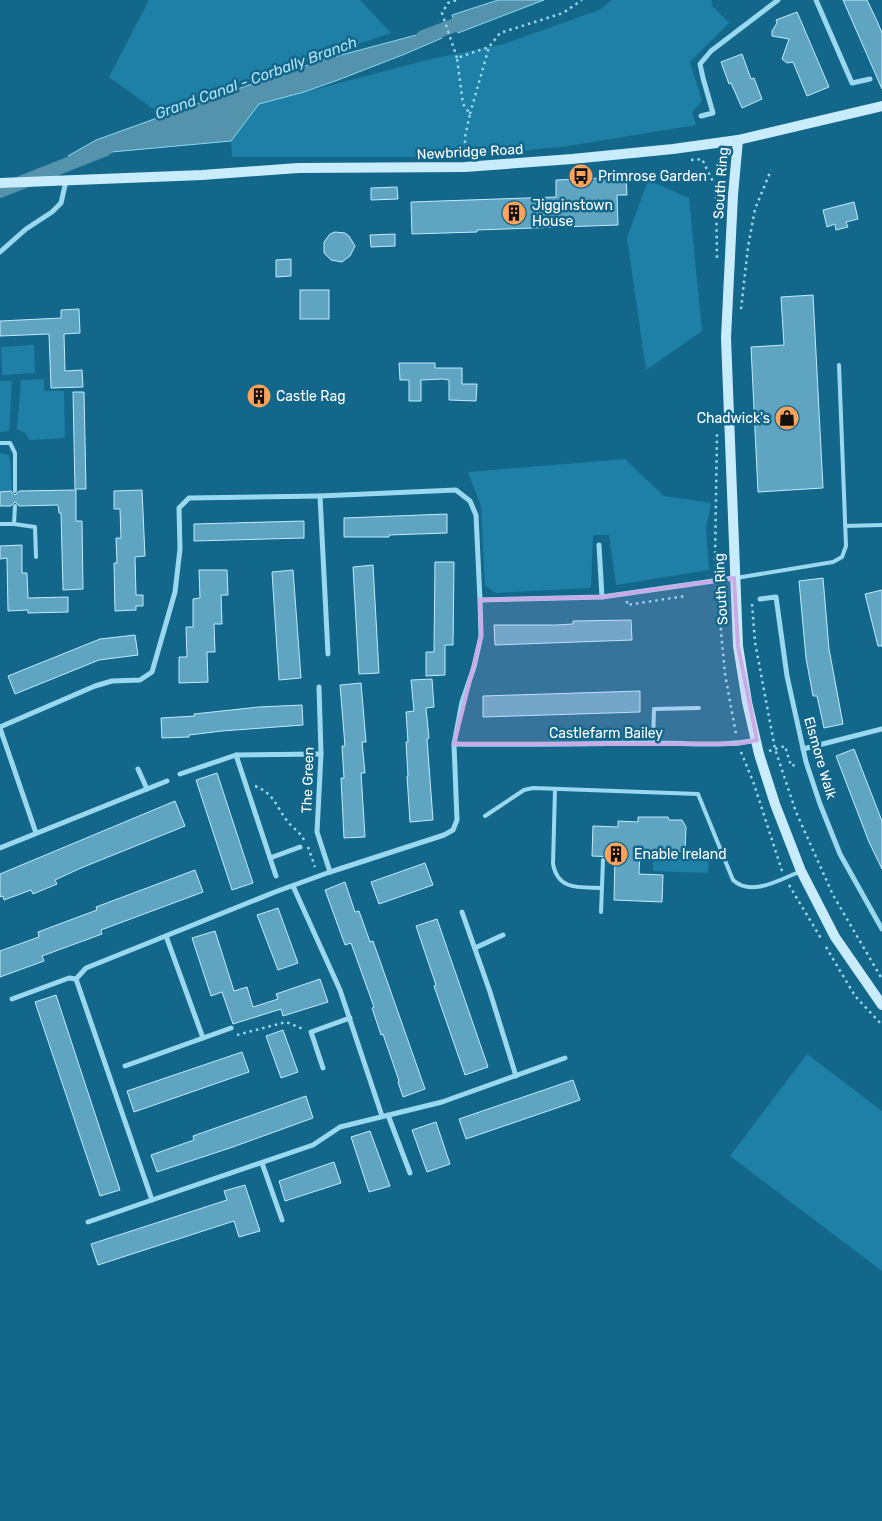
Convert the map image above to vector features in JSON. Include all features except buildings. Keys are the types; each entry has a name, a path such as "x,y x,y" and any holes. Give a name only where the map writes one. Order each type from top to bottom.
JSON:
{"main road":[{"name":"Newbridge Road","path":"0,183 202,175 298,168 465,167 600,156 738,140 882,106"},
{"name":"South Ring","path":"738,140 733,195 726,338 735,597 738,646 747,702 759,754 775,804 801,871 835,937 882,1006"}],"street":[{"path":"701,116 714,113 700,64 711,51 778,0"},
{"path":"816,0 852,83 870,79"},
{"path":"0,252 61,203 66,180"},
{"path":"36,833 0,728 95,686 112,681 140,680 152,672 175,592 180,549 179,508 189,498 320,496 456,490 470,501 476,514 480,636 474,668 462,702 454,744 457,820 453,830 444,836 330,872 166,936 86,968 76,979"},
{"path":"320,496 328,654"},
{"path":"599,545 602,597"},
{"path":"480,600 602,597 734,578"},
{"name":"Elsmore Walk","path":"760,599 776,597 787,676 806,762 840,854 882,929"},
{"name":"The Green","path":"319,687 321,754 317,832 330,872"},
{"path":"803,749 882,729"},
{"name":"Castlefarm Bailey","path":"454,744 653,743 718,745 757,740"},
{"path":"180,774 236,755 321,754"},
{"path":"236,755 276,876"},
{"path":"138,769 147,789"},
{"path":"0,848 167,781"},
{"path":"270,858 300,847"},
{"path":"293,886 340,990 385,1116 410,1173"},
{"path":"462,912 516,1076"},
{"path":"475,948 503,935"},
{"path":"166,936 203,1038"},
{"path":"12,999 69,978 76,979"},
{"path":"76,979 152,1200"},
{"path":"322,1068 310,1032 350,1018"},
{"path":"125,1066 231,1028"},
{"path":"88,1222 313,1144 340,1127 442,1102 565,1058"},
{"path":"262,1163 282,1220"}],"lane":[{"path":"734,578 833,562 842,557 846,546 839,364"},
{"path":"0,443 10,443 15,453 15,491"},
{"path":"14,524 15,506"},
{"path":"0,524 35,526 36,557"},
{"path":"845,526 882,525"},
{"path":"653,743 654,709 699,708"},
{"path":"485,816 524,790 532,788 698,794 732,880 739,886 754,888 801,871"},
{"path":"555,789 553,864 555,873 563,882 572,887 602,888"},
{"path":"601,912 603,860"}],"path":[{"path":"458,0 448,3 442,13 458,58 463,104 470,114"},
{"path":"465,167 465,138 489,46 500,33 563,13 582,0"},
{"path":"458,58 489,46"},
{"path":"740,315 748,246 755,209 771,170"},
{"path":"717,591 735,597"},
{"path":"626,594 628,605 690,595"},
{"path":"751,602 755,642 775,749 796,812 833,896 882,979"},
{"path":"759,754 786,746 791,766 806,762"},
{"path":"244,782 264,790 275,800 286,820 299,832 305,841 310,850 314,867 327,863"},
{"path":"231,1028 233,1036 286,1022 310,1032"}],"highlighted area":[{"path":"734,578 738,646 757,740 737,744 454,744 481,636 480,600 602,597"}],"shaded area":[{"path":"149,0 360,0 391,33 156,111 109,77"},
{"path":"498,0 544,0 458,33 452,15"},
{"path":"612,0 712,0 711,5 729,23 690,62 702,101 692,112 696,125 562,147 449,157 232,157 231,141 259,104 431,59 504,44 599,10"},
{"path":"439,29 442,38 405,54 304,92 259,104 231,141 68,156 96,140 246,86 326,59"},
{"path":"648,180 689,198 702,331 646,370 627,238"},
{"path":"34,345 35,373 2,375 1,347"},
{"path":"44,379 44,391 64,391 65,438 30,440 25,433 17,429 21,380"},
{"path":"0,381 12,381 9,431 0,432"},
{"path":"0,453 9,455 12,491 0,491"},
{"path":"625,459 664,496 711,503 706,529 709,570 616,585 609,535 593,535 591,588 496,593 485,586 481,506 468,472"},
{"path":"653,855 709,858 708,873 653,871"},
{"path":"807,1054 882,1111 882,1271 730,1156"}],"waterway":[{"name":"Grand Canal - Corbally Branch","path":"423,37 471,19"},
{"name":"Grand Canal - Corbally Branch","path":"0,191 106,149"}],"place":[{"name":"Primrose Garden","path":"581,176"},
{"name":"Jigginstown House","path":"514,213"},
{"name":"Castle Rag","path":"259,396"},
{"name":"Chadwick's","path":"787,418"},
{"name":"Enable Ireland","path":"616,854"}]}
